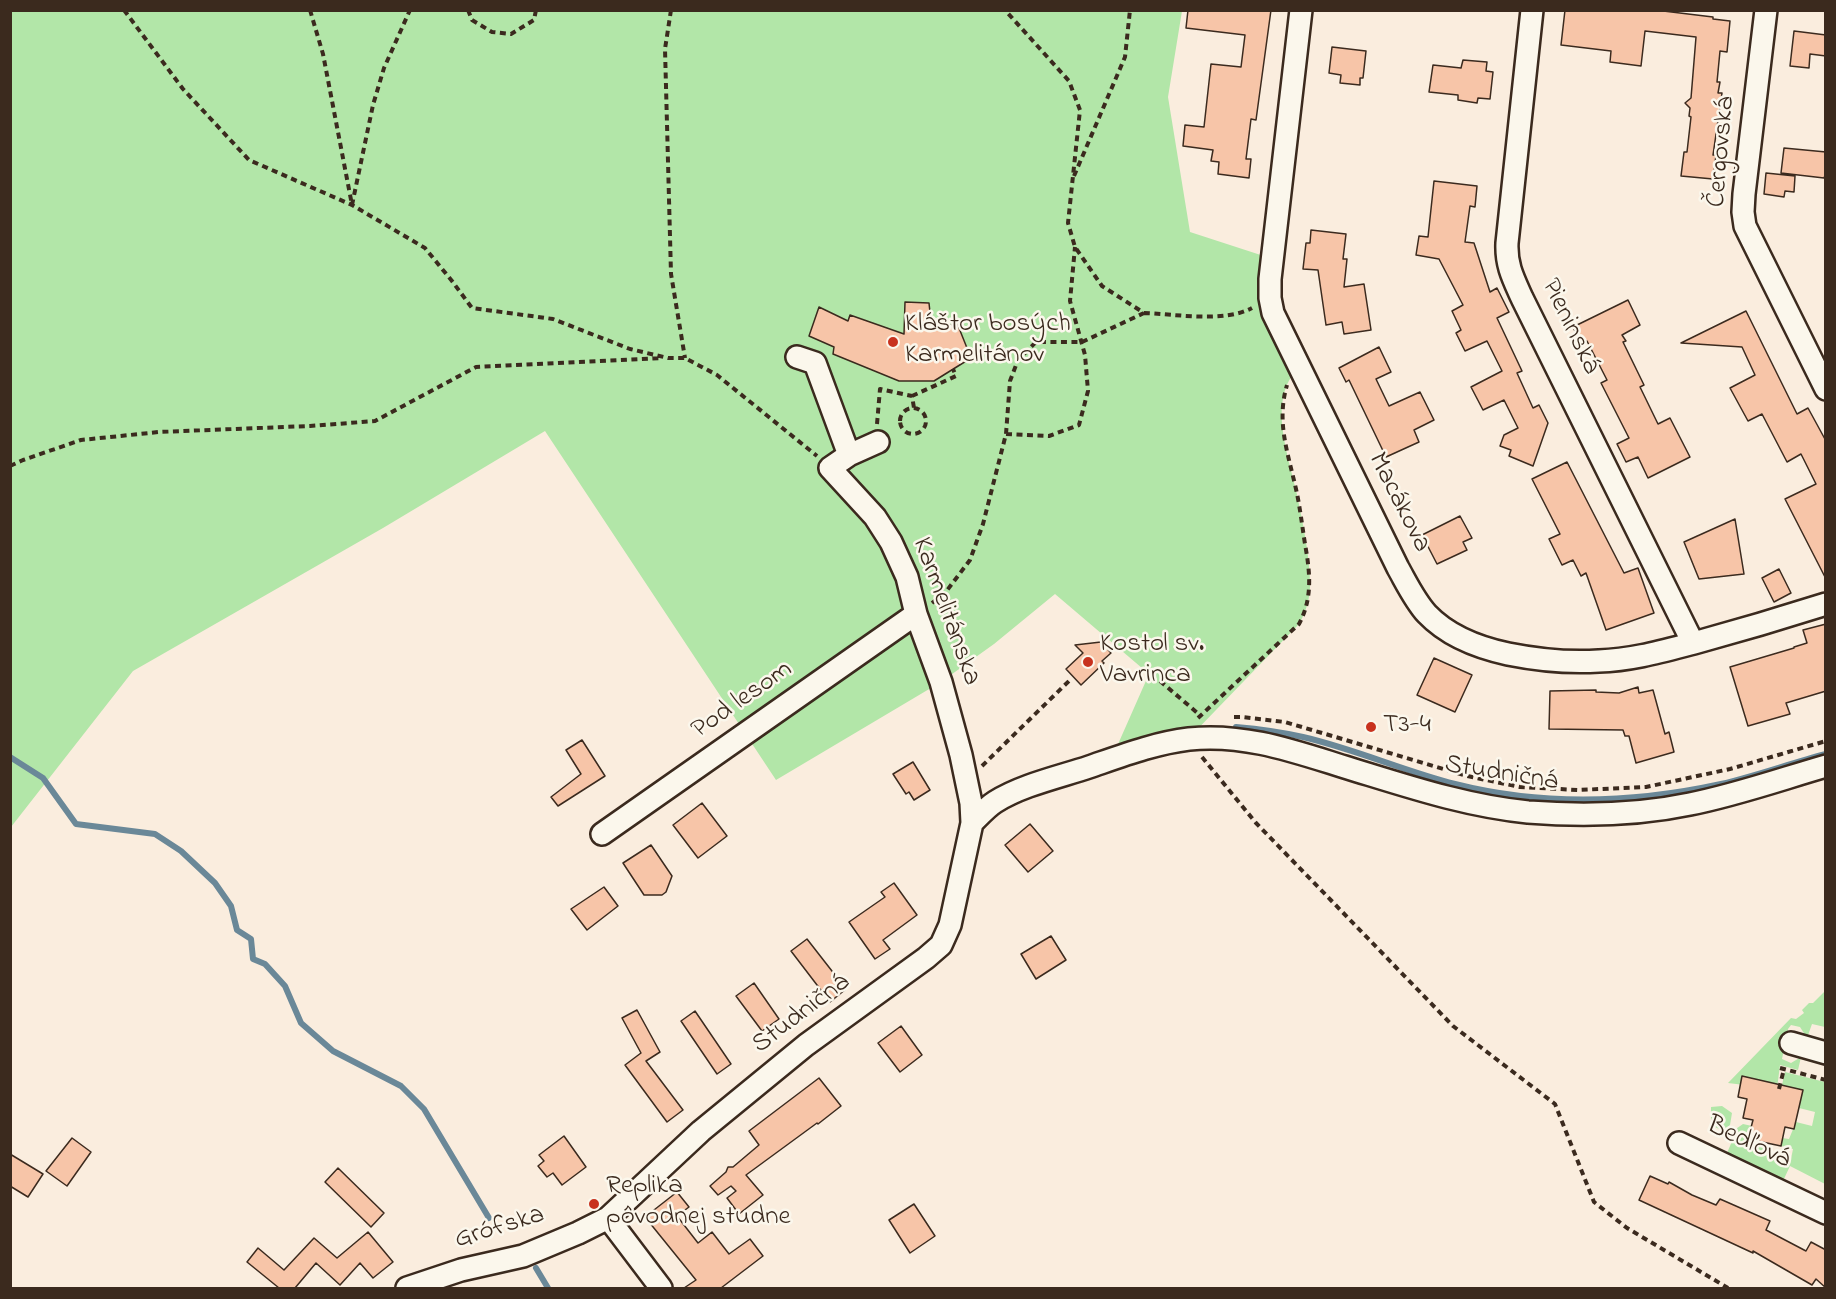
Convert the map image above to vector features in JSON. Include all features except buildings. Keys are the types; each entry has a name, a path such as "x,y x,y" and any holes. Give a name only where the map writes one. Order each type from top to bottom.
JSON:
{"street":[{"name":"Macákova","path":"1301,10 1270,279 1273,313 1398,568 1416,600 1429,616 1445,629 1481,647 1529,658 1602,661 1657,653 1826,604"},
{"name":"Pieninská","path":"1532,10 1506,258 1510,273 1522,298 1693,643"},
{"name":"Čergovská","path":"1766,10 1744,194 1745,226 1826,389"},
{"path":"797,357 815,363 849,455"},
{"path":"830,468 849,455 886,437"},
{"name":"Karmelitánska","path":"830,468 875,517 891,542 907,577 916,614 941,682 961,755"},
{"name":"Pod lesom","path":"602,834 916,614"},
{"name":"Studničná","path":"972,823 995,802 1030,786 1140,750 1192,730 1280,747 1418,790 1496,808 1569,814 1621,813 1691,804 1826,766"},
{"name":"Studničná","path":"608,1218 701,1131 806,1045 910,970 940,945 950,925 972,823 971,803 961,755"},
{"path":"1791,1043 1826,1053"},
{"name":"Bedľová","path":"1679,1143 1826,1213"},
{"path":"608,1218 661,1288"},
{"name":"Grófska","path":"407,1288 462,1279 578,1233 608,1218"}],"path":[{"path":"124,10 183,89 249,160 352,205 425,248 472,308 553,319 630,349 668,358"},
{"path":"310,10 323,54 352,205"},
{"path":"352,205 384,68 410,10"},
{"path":"468,10 472,20 492,32 511,34 534,20 536,10"},
{"path":"671,10 665,49 671,274 685,358"},
{"path":"1005,10 1069,81 1080,110 1068,223 1075,247 1102,286 1144,313"},
{"path":"1072,181 1125,57 1130,10"},
{"path":"1006,434 1049,436 1079,425 1089,391 1085,355 1070,301 1075,247"},
{"path":"916,614 945,593 970,560 983,524 1006,434 1010,381 1018,360 1036,342 1082,342 1144,313 1216,316 1245,312 1270,298"},
{"path":"10,466 81,440 159,432 375,421 476,368 685,358 717,375 830,468"},
{"path":"1192,730 1201,716 1299,624 1305,613 1310,586 1308,562 1296,490 1283,436 1282,401 1290,376 1299,368"},
{"path":"901,427 886,437 877,414 880,389 912,396 956,376 953,369"},
{"path":"912,396 914,408"},
{"path":"914,408 924,414 926,422 919,433 911,434 901,427 902,414 905,411 914,408"},
{"path":"985,763 1072,678"},
{"path":"1160,681 1201,716"},
{"path":"1230,718 1242,717 1285,722 1467,776 1520,787 1578,790 1646,787 1730,770 1826,741"},
{"path":"1192,730 1207,720"},
{"path":"1192,730 1256,823 1453,1026 1556,1104 1594,1202 1627,1228 1728,1288"},
{"path":"1779,1089 1782,1069 1826,1080"}],"green space":[{"path":"11,11 1182,11 1168,97 1190,232 1273,259 1270,279 1299,368 1289,380 1284,394 1282,426 1309,562 1310,590 1304,615 1299,624 1188,739 1111,760 1149,674 1055,594 994,644 941,682 776,780 545,431 383,528 133,671 11,827"},
{"path":"1825,991 1825,1027 1812,1024 1807,1038 1800,1027 1791,1025 1788,1029 1782,1059 1791,1063 1801,1057 1798,1070 1780,1065 1777,1089 1728,1083 1791,1018 1796,1019 1804,1013 1802,1010"},
{"path":"1785,1072 1825,1082 1825,1184 1790,1166 1783,1181 1725,1154 1733,1139 1727,1135 1743,1124 1752,1126 1749,1139 1753,1140 1752,1143 1763,1146 1763,1150 1777,1153 1777,1156 1791,1159 1793,1149 1781,1146 1782,1138 1789,1139 1796,1122 1812,1126 1815,1112 1799,1108 1803,1090 1782,1085"},
{"path":"1722,1106 1732,1113 1730,1125 1723,1131 1711,1125 1711,1107"}],"waterway":[{"path":"1236,727 1303,737 1455,784 1488,791 1554,799 1622,798 1688,790 1734,781 1826,754"},
{"path":"10,757 43,778 76,824 155,834 181,851 215,883 231,906 237,930 251,939 253,959 265,964 285,986 301,1023 333,1051 401,1086 424,1109 489,1218"},
{"path":"536,1268 548,1288"}],"place":[{"name":"Kláštor bosých Karmelitánov","path":"893,342"},
{"name":"Kostol sv. Vavrinca","path":"1088,662"},
{"name":"T3-4","path":"1371,727"},
{"name":"Replika pôvodnej studne","path":"594,1204"}]}
